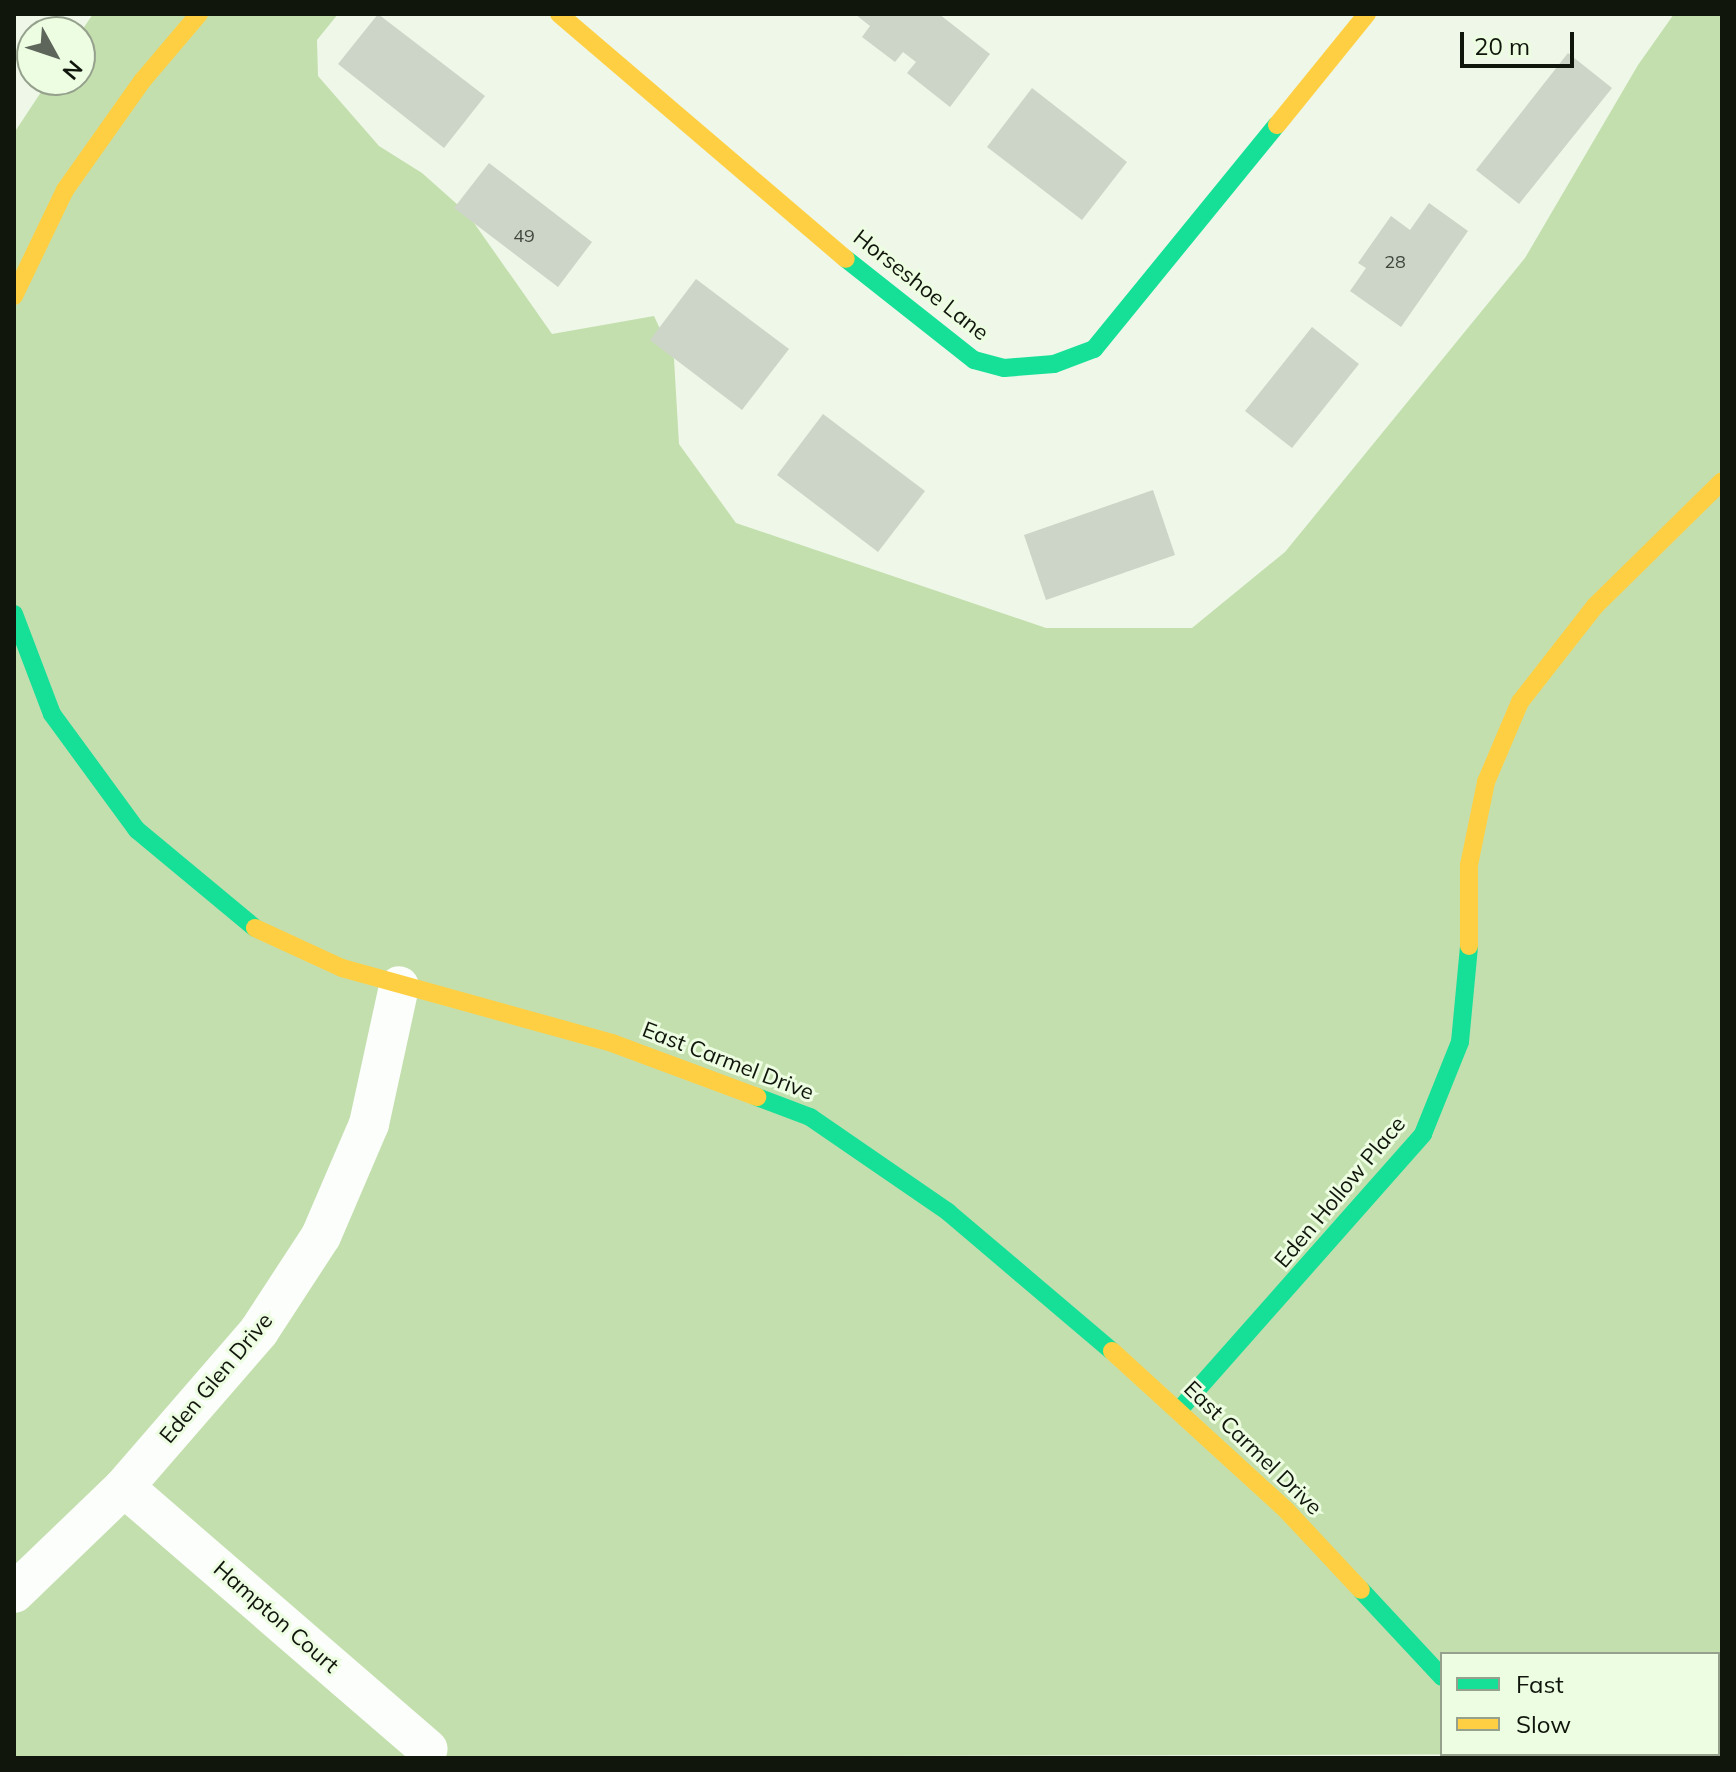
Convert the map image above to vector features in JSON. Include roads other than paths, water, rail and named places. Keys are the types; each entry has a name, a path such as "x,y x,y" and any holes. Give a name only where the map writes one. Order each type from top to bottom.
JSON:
{"street":[{"path":"14,295 65,190 143,80 199,14"},
{"name":"Horseshoe Lane","path":"559,14 901,305 974,360 1004,368 1054,364 1094,349 1367,14"},
{"name":"Eden Hollow Place","path":"1180,1409 1423,1134 1460,1042 1469,975 1469,865 1486,782 1520,702 1595,606 1722,481"},
{"name":"East Carmel Drive","path":"14,614 52,714 137,830 248,925 342,968 612,1043 810,1117 948,1212 1180,1409 1287,1511 1440,1675"},
{"name":"Eden Glen Drive","path":"14,1593 124,1487 259,1331 321,1236 369,1124 399,986"},
{"name":"Hampton Court","path":"124,1487 427,1749"}]}
